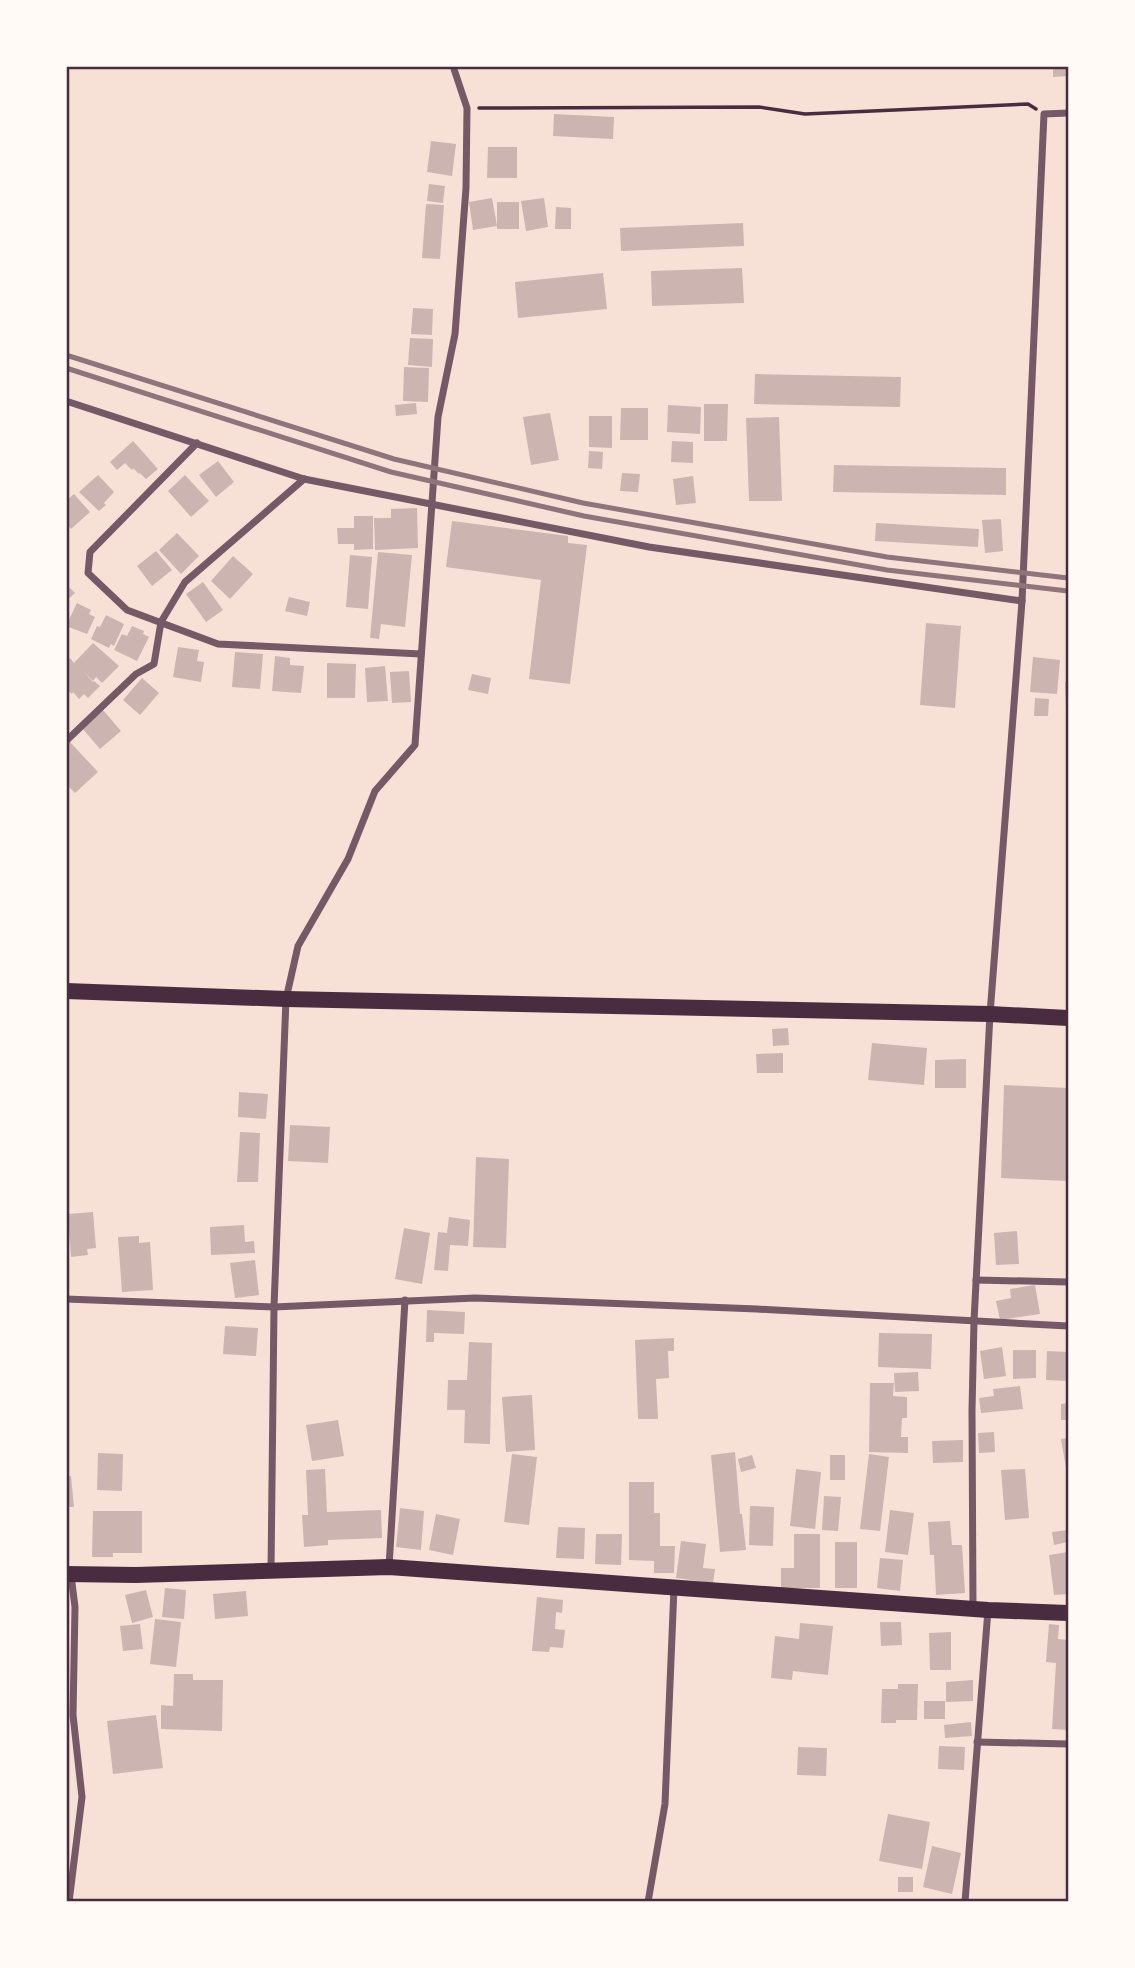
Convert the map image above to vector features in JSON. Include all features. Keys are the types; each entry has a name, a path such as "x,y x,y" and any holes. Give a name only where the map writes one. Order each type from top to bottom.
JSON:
{"main road":[{"path":"66,991 1069,1018"},
{"path":"69,1574 136,1575 389,1567 1069,1613"}],"street":[{"path":"271,1571 274,1307 286,999 298,946 348,859 375,791 415,746 438,418 455,334 466,188 467,108 453,66"},
{"path":"965,1902 977,1742 980,1609 972,1409 990,1014 1022,601 1044,114 1069,113"},
{"path":"66,401 304,479 649,547 1022,601"},
{"path":"197,443 90,552 88,573 127,610 218,644 421,654"},
{"path":"66,741 136,674 154,664 161,622 185,582 304,479"},
{"path":"976,1280 1069,1283"},
{"path":"66,1300 274,1307 475,1298 757,1308 1069,1326"},
{"path":"389,1567 405,1300"},
{"path":"69,1574 75,1607 73,1715 82,1797 69,1902"},
{"path":"648,1902 666,1804 674,1587"},
{"path":"977,1742 1069,1744"}],"path":[{"path":"467,108 759,107 805,114 1028,104 1044,114"}],"building":[{"path":"1053,66 1068,66 1068,76 1053,77"},
{"path":"554,114 614,117 613,139 553,136"},
{"path":"431,141 456,144 452,176 427,172"},
{"path":"488,147 517,147 517,178 487,178"},
{"path":"429,184 445,186 443,203 427,201"},
{"path":"492,198 497,226 473,230 469,202"},
{"path":"544,198 548,227 526,231 521,201"},
{"path":"497,202 519,202 519,229 497,229"},
{"path":"426,204 444,205 440,259 422,258"},
{"path":"556,207 571,208 571,229 555,229"},
{"path":"743,223 744,246 621,251 620,228"},
{"path":"742,268 744,303 652,306 651,271"},
{"path":"603,273 607,309 518,318 515,282"},
{"path":"413,308 433,309 432,335 411,334"},
{"path":"410,338 433,339 432,367 408,365"},
{"path":"404,367 429,368 428,402 403,401"},
{"path":"755,374 901,377 900,407 754,404"},
{"path":"416,403 417,414 396,416 395,405"},
{"path":"704,404 728,404 727,441 704,441"},
{"path":"668,405 701,407 700,434 667,432"},
{"path":"621,408 648,408 648,440 620,440"},
{"path":"550,413 559,460 531,465 523,417"},
{"path":"589,416 612,416 612,448 589,447"},
{"path":"779,417 782,501 749,501 746,418"},
{"path":"133,441 158,469 146,479 125,463 117,470 110,462"},
{"path":"672,441 693,442 693,463 671,462"},
{"path":"589,451 603,452 602,469 588,468"},
{"path":"218,461 234,482 216,497 199,475"},
{"path":"834,465 1006,468 1006,495 833,492"},
{"path":"622,473 640,474 638,492 620,491"},
{"path":"98,475 114,492 99,511 79,492"},
{"path":"185,475 209,501 191,517 168,491"},
{"path":"693,476 696,503 676,505 673,479"},
{"path":"74,494 90,512 71,529 66,523 66,501"},
{"path":"417,508 418,548 375,550 374,518 391,518 391,509"},
{"path":"354,516 373,516 373,549 354,550 354,544 338,544 337,528 354,528"},
{"path":"1001,519 1003,551 985,553 982,520"},
{"path":"452,521 568,536 568,543 587,545 570,684 529,679 541,580 446,567"},
{"path":"876,523 979,529 978,547 875,541"},
{"path":"177,533 199,556 181,574 159,550"},
{"path":"156,551 172,570 152,586 137,566"},
{"path":"378,552 412,555 405,627 381,624 379,639 370,638"},
{"path":"350,555 372,557 368,609 346,607"},
{"path":"233,556 253,574 230,599 211,581"},
{"path":"203,582 223,610 206,622 186,594"},
{"path":"66,584 75,593 66,601"},
{"path":"289,597 310,602 307,616 285,611"},
{"path":"77,603 91,610 89,614 95,617 87,634 66,626"},
{"path":"106,615 124,624 114,646 111,644 109,648 91,639"},
{"path":"926,623 961,626 955,708 920,705"},
{"path":"132,626 144,631 143,634 149,637 137,661 114,650 122,634 127,636"},
{"path":"93,643 119,666 102,683 96,677 93,681 82,670 93,682 100,686 88,698 84,694 79,699 66,689 66,661 70,658 74,663"},
{"path":"178,647 199,650 197,661 204,662 201,682 173,677"},
{"path":"235,652 263,654 260,689 232,687"},
{"path":"275,656 290,658 290,665 304,666 301,693 272,691"},
{"path":"1033,657 1060,660 1057,694 1030,692"},
{"path":"327,663 356,664 355,698 327,698"},
{"path":"385,666 388,701 367,702 365,668"},
{"path":"409,671 411,702 392,703 390,672"},
{"path":"472,674 491,678 488,694 468,690"},
{"path":"142,678 159,693 140,715 123,700"},
{"path":"1065,682 1068,682 1068,708 1066,708"},
{"path":"1035,698 1049,699 1048,716 1034,716"},
{"path":"103,710 121,731 100,749 82,728"},
{"path":"69,741 98,772 75,793 66,784 66,743"},
{"path":"788,1028 789,1045 773,1046 772,1029"},
{"path":"872,1043 927,1048 924,1085 868,1080"},
{"path":"783,1053 783,1073 757,1073 756,1054"},
{"path":"966,1059 966,1088 935,1088 935,1060"},
{"path":"1004,1085 1068,1088 1068,1181 1001,1178"},
{"path":"239,1092 268,1094 266,1119 238,1117"},
{"path":"290,1125 330,1127 328,1163 288,1161"},
{"path":"240,1132 260,1133 258,1182 237,1182"},
{"path":"476,1157 509,1159 506,1248 473,1247"},
{"path":"93,1212 96,1248 87,1249 88,1255 71,1257 68,1214"},
{"path":"449,1217 470,1220 468,1246 450,1245 448,1271 434,1270 438,1232 447,1233"},
{"path":"244,1225 245,1242 254,1241 255,1253 211,1255 210,1227"},
{"path":"404,1228 430,1233 422,1284 395,1279"},
{"path":"1017,1231 1019,1264 996,1265 994,1233"},
{"path":"139,1236 139,1243 150,1242 153,1290 122,1292 118,1237"},
{"path":"255,1260 259,1295 235,1298 230,1263"},
{"path":"1035,1285 1040,1314 1000,1320 996,1301 1011,1298 1010,1289"},
{"path":"427,1310 465,1312 464,1334 434,1333 434,1342 426,1342"},
{"path":"225,1326 258,1328 256,1356 223,1354"},
{"path":"879,1333 932,1334 931,1369 878,1367"},
{"path":"674,1338 674,1351 668,1351 669,1378 656,1379 658,1419 638,1419 635,1340"},
{"path":"469,1342 492,1343 490,1444 464,1443 465,1410 447,1410 448,1380 467,1380"},
{"path":"1002,1347 1006,1376 984,1379 980,1351"},
{"path":"1013,1350 1036,1350 1036,1378 1013,1379"},
{"path":"1047,1351 1068,1352 1068,1381 1046,1380"},
{"path":"918,1372 919,1391 895,1392 894,1373"},
{"path":"870,1383 894,1383 893,1396 907,1397 907,1418 902,1418 901,1437 908,1437 908,1453 869,1452"},
{"path":"1020,1386 1023,1409 981,1413 979,1398 994,1396 993,1389"},
{"path":"532,1395 535,1450 506,1452 502,1397"},
{"path":"1068,1403 1068,1420 1061,1420 1061,1404"},
{"path":"338,1420 344,1456 312,1461 306,1425"},
{"path":"994,1432 995,1452 979,1453 978,1433"},
{"path":"1068,1438 1068,1468 1066,1468 1061,1439"},
{"path":"963,1440 963,1462 933,1463 932,1441"},
{"path":"735,1452 746,1550 720,1552 711,1455"},
{"path":"98,1453 123,1454 122,1491 97,1490"},
{"path":"512,1454 537,1457 529,1525 504,1522"},
{"path":"869,1454 889,1457 880,1531 860,1529"},
{"path":"752,1455 756,1468 741,1472 738,1459"},
{"path":"830,1455 845,1455 845,1480 830,1480"},
{"path":"325,1469 327,1512 381,1510 382,1538 328,1540 328,1545 304,1547 302,1515 308,1515 306,1470"},
{"path":"796,1469 821,1472 815,1529 790,1526"},
{"path":"1025,1469 1029,1518 1005,1520 1001,1470"},
{"path":"66,1476 71,1476 74,1507 66,1507"},
{"path":"629,1482 654,1482 654,1513 660,1513 660,1546 675,1546 674,1573 654,1573 654,1561 629,1560"},
{"path":"824,1496 841,1497 838,1531 822,1530"},
{"path":"750,1506 774,1507 773,1546 749,1545"},
{"path":"400,1508 424,1511 421,1550 396,1547"},
{"path":"890,1510 914,1513 908,1555 885,1552"},
{"path":"93,1511 142,1511 142,1553 113,1553 113,1557 92,1557"},
{"path":"436,1514 460,1519 453,1555 429,1550"},
{"path":"950,1521 952,1545 962,1545 965,1593 936,1595 934,1555 930,1555 928,1522"},
{"path":"558,1527 585,1528 584,1559 556,1558"},
{"path":"1067,1530 1068,1542 1054,1545 1052,1532"},
{"path":"596,1534 622,1534 621,1565 595,1564"},
{"path":"794,1534 820,1534 820,1588 781,1588 781,1568 794,1568"},
{"path":"681,1541 706,1544 703,1568 715,1569 713,1583 676,1578"},
{"path":"835,1542 857,1542 857,1588 835,1588"},
{"path":"1068,1552 1068,1594 1054,1595 1049,1555"},
{"path":"880,1558 903,1560 900,1591 877,1588"},
{"path":"165,1588 186,1590 184,1619 162,1617"},
{"path":"146,1590 153,1617 132,1623 125,1595"},
{"path":"246,1591 248,1616 215,1619 213,1594"},
{"path":"537,1597 563,1600 562,1613 556,1612 555,1629 565,1630 563,1648 550,1647 549,1652 532,1651"},
{"path":"155,1619 181,1622 176,1667 150,1664"},
{"path":"880,1622 901,1622 902,1645 881,1646"},
{"path":"800,1623 833,1626 828,1675 793,1671 792,1680 771,1678 775,1636 799,1639"},
{"path":"140,1624 143,1649 123,1651 120,1626"},
{"path":"1049,1624 1059,1625 1058,1639 1068,1640 1068,1730 1052,1729 1056,1663 1046,1662"},
{"path":"951,1632 951,1670 930,1670 929,1633"},
{"path":"174,1674 193,1674 193,1680 223,1680 222,1731 161,1729 161,1705 173,1706"},
{"path":"973,1680 973,1701 946,1702 946,1682"},
{"path":"898,1684 918,1684 917,1720 881,1723 882,1689 898,1689"},
{"path":"924,1701 945,1701 945,1719 924,1719"},
{"path":"156,1715 163,1768 113,1774 107,1721"},
{"path":"971,1722 972,1736 945,1738 944,1725"},
{"path":"939,1746 965,1747 964,1770 938,1769"},
{"path":"798,1747 827,1748 826,1776 797,1775"},
{"path":"888,1814 930,1822 922,1869 879,1861"},
{"path":"932,1846 961,1853 952,1894 923,1887"},
{"path":"898,1877 913,1877 913,1892 898,1892"}],"railway":[{"path":"66,355 394,459 583,503 887,557 1068,578"},
{"path":"66,368 391,472 584,516 887,570 1068,591"}]}
